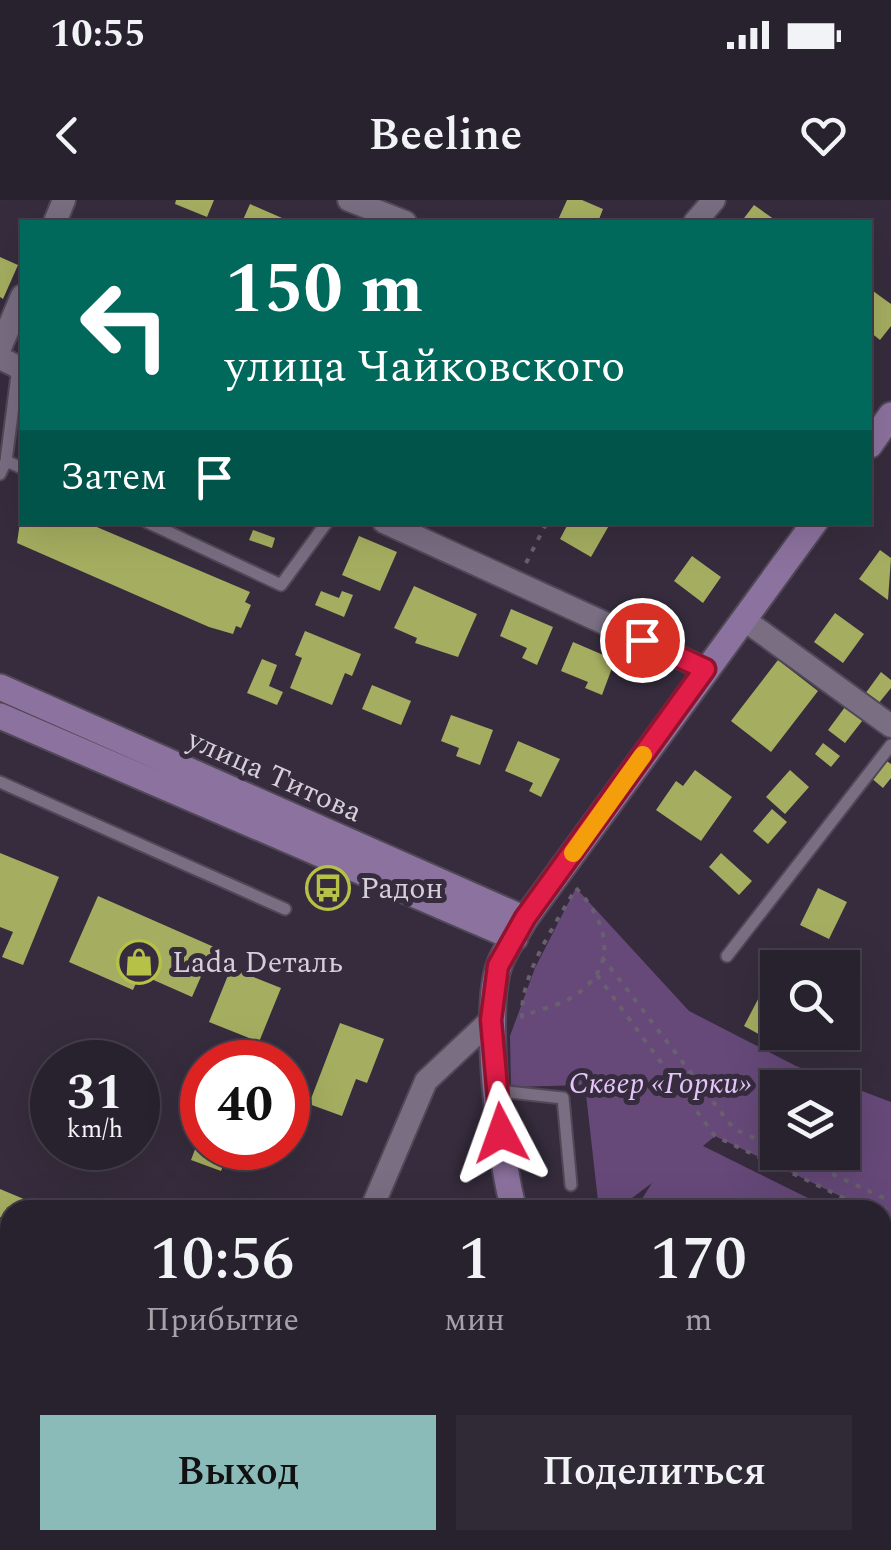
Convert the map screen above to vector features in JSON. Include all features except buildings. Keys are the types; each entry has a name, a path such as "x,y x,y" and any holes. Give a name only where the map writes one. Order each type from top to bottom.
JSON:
{"street":[{"path":"349,200 400,220"},
{"path":"697,220 714,200"},
{"path":"0,348 20,301"},
{"path":"872,442 891,415"},
{"path":"391,525 705,669"},
{"path":"513,1200 491,1020 498,966 520,928 813,525"},
{"path":"746,621 891,726"},
{"name":"улица Титова","path":"0,687 520,928"},
{"name":"улица Титова","path":"0,716 520,928"},
{"path":"375,1200 426,1081 491,1020"}],"lane":[{"path":"0,474 6,460 13,364"},
{"path":"6,460 20,467"},
{"path":"153,525 281,584 325,525"},
{"path":"727,956 891,745"},
{"path":"0,782 286,909"},
{"path":"498,1091 562,1098 571,1185"}],"path":[{"path":"515,582 544,525"},
{"path":"576,888 601,919 602,958 597,975 577,994 522,1017 522,1003 535,968 576,888"},
{"path":"602,958 734,1128 760,1140"},
{"path":"597,975 715,1136 847,1200"},
{"path":"824,1170 884,1198 891,1196"}],"green space":[{"name":"Сквер «Горки»","path":"576,888 689,1011 760,1050 807,1070 760,1070 760,1158 715,1136 703,1146 812,1200 641,1200 652,1183 629,1200 598,1200 585,1085 511,1087 510,1036 535,968"},
{"name":"Сквер «Горки»","path":"860,1090 891,1102 891,1200 848,1200 786,1170 860,1170"}],"slow traffic":[{"path":"573,853 643,755"}],"place":[{"name":"Радон","path":"328,888"},
{"name":"Lada Dеталь","path":"139,962"}],"route":[{"path":"501,1133 491,1020 498,966 525,918 705,669 642,640"}]}
